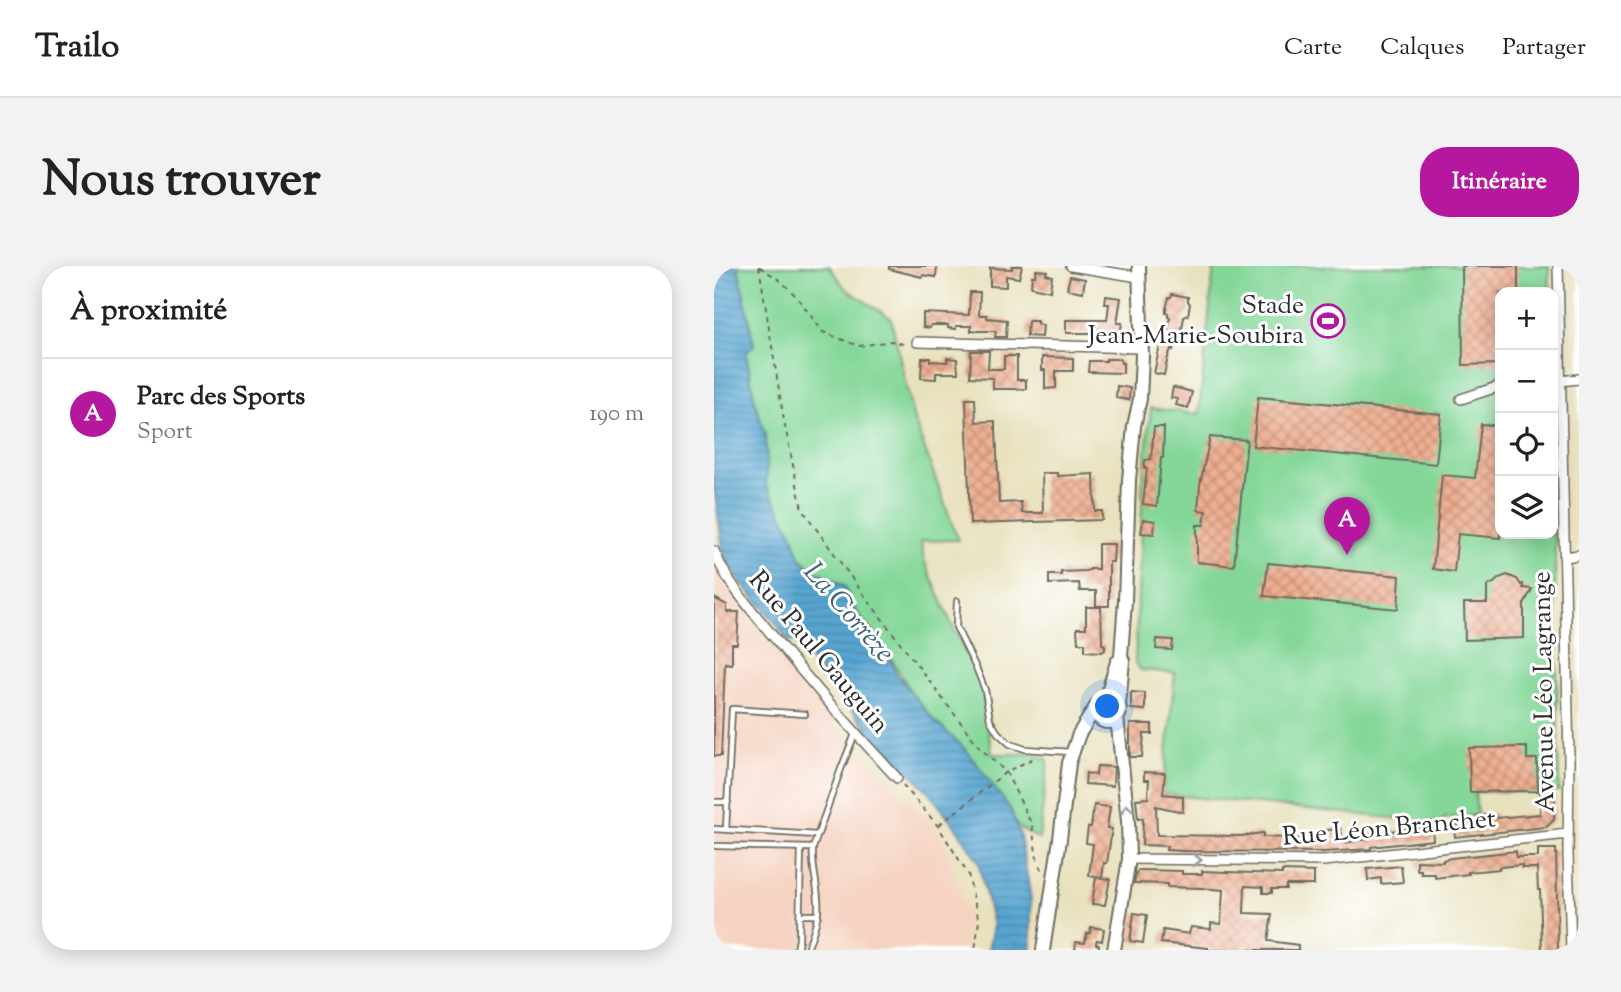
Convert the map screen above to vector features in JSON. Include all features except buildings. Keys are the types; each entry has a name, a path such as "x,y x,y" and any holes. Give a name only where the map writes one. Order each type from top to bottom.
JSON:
{"street":[{"path":"1044,950 1072,752 1079,734 1108,692 1121,656 1129,480 1140,398 1139,272 1071,266"},
{"name":"Avenue Léo Lagrange","path":"1558,266 1558,350"},
{"path":"917,342 1141,348"},
{"path":"1558,375 1579,379"},
{"name":"Avenue Léo Lagrange","path":"1558,375 1574,760 1568,834 1575,918 1571,950"},
{"path":"1461,399 1495,388"},
{"name":"Rue Paul Gauguin","path":"714,551 721,568 738,593 855,733 897,778"},
{"path":"1564,557 1579,555"},
{"path":"1068,771 1074,764 1088,732 1113,714 1123,661 1121,656"},
{"path":"1100,702 1111,698 1128,821 1129,859 1118,950"},
{"path":"1100,702 1097,713 1113,714"},
{"name":"Rue Léon Branchet","path":"1129,859 1324,861 1568,834"}],"lane":[{"path":"957,601 956,627 985,690 990,720 998,733 1010,744 1025,749 1072,752"},
{"path":"726,829 732,709 805,714"},
{"path":"807,950 818,915 813,848 855,733"},
{"path":"714,802 728,802"},
{"path":"714,829 817,835"},
{"path":"716,846 813,848"},
{"path":"797,950 801,848"},
{"path":"800,915 818,915"}],"path":[{"path":"759,266 781,281 796,296 823,332 859,346 891,341 906,345 917,342"},
{"path":"759,266 783,421 802,509 861,592 980,748 1006,772 1032,825 1037,859 1052,892"},
{"path":"939,826 1006,772 1048,751"},
{"path":"897,778 939,826 968,874 978,921 975,950"}],"shaded area":[{"path":"714,563 753,625 833,725 940,833 968,911 965,950 714,950"}],"green space":[{"path":"738,266 829,266 846,289 891,318 913,417 958,540 921,541 924,560 955,632 981,683 992,754 1034,754 1048,760 1039,839 978,804 888,653 852,606 800,557 791,531 766,485 765,434 755,402 746,353 754,345"},
{"path":"1214,266 1549,266 1550,287 1495,287 1495,539 1555,539 1559,791 1475,792 1477,815 1445,818 1439,823 1163,794 1175,673 1141,670 1135,663 1142,486 1151,408 1199,414"}],"water":[{"name":"La Corrèze","path":"714,266 738,266 754,345 746,353 755,402 765,434 766,485 791,531 800,557 813,573 818,576 821,573 844,586 856,612 889,656 898,676 932,718 967,751 1011,810 1020,835 1031,899 1031,950 988,950 993,926 978,861 957,829 928,791 873,735 795,641 789,642 739,580 724,556 714,488"}],"place":[{"name":"Stade Jean-Marie-Soubira","path":"1328,321"},
{"name":"Parc des Sports","path":"1347,555"}]}
